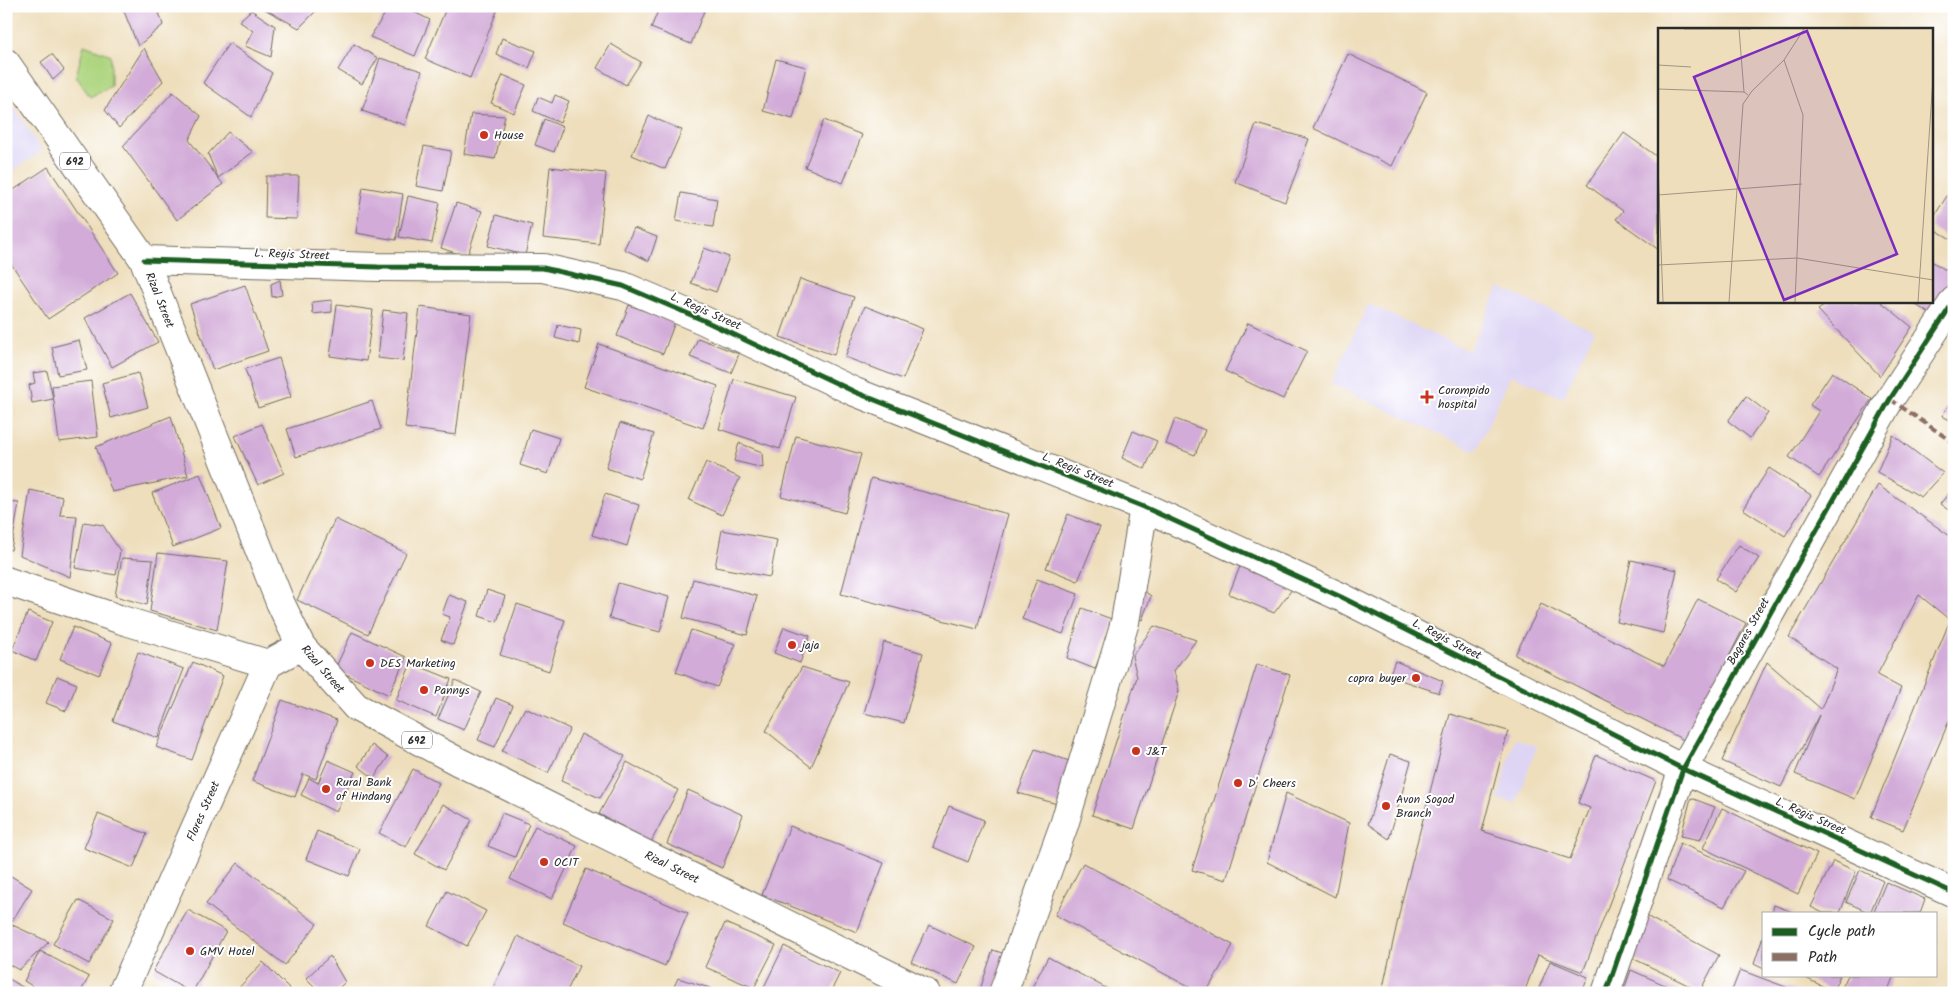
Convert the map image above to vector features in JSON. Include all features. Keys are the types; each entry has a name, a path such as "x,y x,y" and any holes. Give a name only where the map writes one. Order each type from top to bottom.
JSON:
{"street":[{"name":"Rizal Street","path":"6,63 144,260 280,602 302,646 356,707 458,761 926,993"},
{"name":"L. Regis Street","path":"144,260 378,267 543,268 623,286 703,320 855,392 1144,507 1341,597 1683,769 1954,893"},
{"name":"Bagares Street","path":"1606,993 1683,769 1890,399 1954,301"},
{"path":"1003,993 1064,824 1125,622 1144,507"},
{"path":"6,581 122,620 268,664 302,646"},
{"name":"Flores Street","path":"122,993 268,664"}],"shaded area":[{"path":"6,94 42,151 6,176"},
{"path":"1499,287 1594,331 1563,398 1511,375 1476,451 1331,384 1368,304 1469,351"},
{"path":"1514,739 1537,746 1516,804 1498,799"}],"green space":[{"path":"84,45 111,55 111,86 90,97 76,76"}],"building":[{"path":"137,6 157,6 163,25 138,46 123,9"},
{"path":"259,6 321,6 299,28"},
{"path":"390,6 402,6 430,20 415,56 370,37"},
{"path":"447,6 499,6 470,78 425,59"},
{"path":"660,6 706,6 691,44 651,28"},
{"path":"251,10 275,26 271,57 245,46 253,31 239,21"},
{"path":"502,38 536,51 529,68 496,54"},
{"path":"229,43 272,73 251,117 203,83"},
{"path":"354,44 378,58 362,84 338,70"},
{"path":"611,44 641,62 626,85 597,68"},
{"path":"144,48 163,81 119,128 105,110"},
{"path":"52,54 64,70 53,80 41,62"},
{"path":"1348,54 1427,92 1392,166 1313,128"},
{"path":"380,58 422,71 405,125 362,111"},
{"path":"776,59 806,67 793,119 763,111"},
{"path":"503,75 526,85 514,113 491,103"},
{"path":"173,92 201,116 189,140 223,184 177,220 123,146"},
{"path":"555,95 569,101 560,123 533,111 538,97 552,103"},
{"name":"House","path":"471,114 505,116 495,159 464,154"},
{"path":"649,116 682,130 665,169 632,155"},
{"path":"544,119 563,127 554,152 535,145"},
{"path":"824,120 862,135 843,183 805,167"},
{"path":"1256,124 1309,139 1285,202 1235,182"},
{"path":"228,132 253,152 218,178 208,154"},
{"path":"1624,133 1658,157 1658,249 1616,219 1623,211 1587,185"},
{"path":"424,146 451,151 443,191 416,186"},
{"path":"48,167 118,273 48,319 6,256 6,195"},
{"path":"550,167 606,173 599,244 543,238"},
{"path":"266,176 299,176 297,219 265,218"},
{"path":"1954,185 1954,241 1932,228 1932,219"},
{"path":"363,187 403,194 396,240 356,233"},
{"path":"681,193 717,199 713,227 676,221"},
{"path":"408,196 440,203 432,243 399,237"},
{"path":"456,203 482,211 467,257 441,248"},
{"path":"496,215 532,225 525,255 488,246"},
{"path":"634,228 657,237 649,261 624,249"},
{"path":"704,248 729,257 716,292 691,283"},
{"path":"1932,262 1954,275 1954,278 1930,314 1912,302 1932,302"},
{"path":"800,279 854,297 834,355 780,337"},
{"path":"280,280 282,295 272,297 271,284"},
{"path":"245,285 268,351 213,370 190,304"},
{"path":"130,293 158,342 112,367 85,318"},
{"path":"332,300 332,312 313,314 312,302"},
{"path":"1830,302 1881,302 1912,327 1880,376 1818,310"},
{"path":"337,305 373,310 366,361 330,356"},
{"path":"629,305 675,322 663,354 617,336"},
{"path":"865,306 923,329 903,379 845,357"},
{"path":"420,307 471,314 456,435 405,428"},
{"path":"383,310 408,313 403,361 378,358"},
{"path":"1248,323 1307,351 1283,399 1225,371"},
{"path":"558,325 581,330 579,344 555,338"},
{"path":"698,338 739,354 731,373 690,357"},
{"path":"79,340 87,370 58,375 52,347"},
{"path":"599,344 718,386 703,428 584,387"},
{"path":"279,358 291,397 258,408 245,369"},
{"path":"47,371 53,399 32,403 29,385 35,383 33,373"},
{"path":"1832,372 1872,399 1819,477 1789,457 1819,411 1810,405"},
{"path":"138,373 148,407 111,418 102,383"},
{"path":"734,379 796,397 780,449 719,429"},
{"path":"91,381 98,437 59,442 52,386"},
{"path":"1746,396 1768,413 1750,438 1728,421"},
{"path":"1954,396 1954,422 1942,416"},
{"path":"372,401 381,429 296,457 287,429"},
{"path":"171,416 188,476 112,492 96,447"},
{"path":"1175,419 1205,430 1195,455 1166,444"},
{"path":"620,423 654,434 640,479 606,468"},
{"path":"262,424 284,473 258,485 235,436"},
{"path":"531,429 559,438 548,474 520,465"},
{"path":"1133,431 1157,441 1145,469 1122,458"},
{"path":"1893,435 1943,473 1921,497 1877,472"},
{"path":"796,436 861,454 845,513 781,496"},
{"path":"739,443 762,452 763,468 734,461"},
{"path":"706,462 740,478 722,515 689,500"},
{"path":"1769,468 1811,495 1785,536 1743,509"},
{"path":"200,474 221,528 173,547 152,493"},
{"path":"871,478 1008,514 977,629 841,594"},
{"path":"1878,485 1954,539 1954,709 1903,830 1871,817 1950,620 1919,595 1877,675 1901,688 1855,799 1795,774 1819,715 1781,787 1722,761 1767,662 1821,709 1837,669 1789,637"},
{"path":"1954,487 1954,514 1940,504"},
{"path":"30,490 63,497 60,515 77,516 70,577 20,555"},
{"path":"605,494 639,505 627,546 592,535"},
{"path":"6,502 19,503 11,550 6,549"},
{"path":"1068,514 1100,527 1078,581 1046,568"},
{"path":"335,519 406,553 368,634 297,600"},
{"path":"84,522 103,525 120,551 116,575 75,568"},
{"path":"722,530 777,540 770,577 715,567"},
{"path":"1739,545 1759,558 1736,592 1716,579"},
{"path":"158,553 228,561 217,630 150,611"},
{"path":"122,558 153,560 147,605 115,596"},
{"path":"1631,560 1677,570 1663,633 1617,622"},
{"path":"1241,564 1293,588 1274,613 1229,594"},
{"path":"693,579 757,596 747,635 683,618"},
{"path":"1037,579 1078,594 1063,634 1022,619"},
{"path":"618,583 669,597 660,632 609,618"},
{"path":"1141,589 1151,596 1142,620 1131,614"},
{"path":"487,590 505,596 497,622 479,616"},
{"path":"449,595 468,602 453,645 441,640 450,617 442,614"},
{"path":"1698,599 1746,623 1686,741 1515,655 1541,604 1664,666"},
{"path":"517,604 565,620 549,671 500,655"},
{"path":"1082,608 1114,620 1095,669 1067,658"},
{"path":"28,612 52,622 36,661 12,650"},
{"path":"6,624 11,626 6,639"},
{"path":"1154,626 1196,640 1174,671 1179,691 1134,829 1092,815 1137,677 1132,656"},
{"path":"73,627 112,643 99,675 60,659"},
{"name":"jaja","path":"784,627 810,636 800,663 774,653"},
{"path":"691,630 736,644 717,687 676,672"},
{"name":"DES Marketing","path":"352,632 406,657 389,695 335,669"},
{"path":"884,642 923,653 904,723 864,713"},
{"path":"138,652 184,669 158,738 113,721"},
{"name":"copra buyer","path":"1395,661 1443,681 1439,693 1389,676"},
{"path":"193,662 223,676 192,760 156,747"},
{"name":"Pannys","path":"411,663 451,679 436,717 396,700"},
{"name":"D' Cheers","path":"1257,664 1290,675 1226,880 1192,870"},
{"path":"802,667 849,682 811,767 766,731"},
{"path":"57,676 77,684 66,711 46,703"},
{"path":"455,680 481,692 464,730 438,719"},
{"path":"496,698 513,705 495,747 478,740"},
{"path":"282,700 337,720 316,779 303,774 295,797 252,781"},
{"path":"525,708 570,729 548,773 502,751"},
{"path":"1450,714 1508,731 1482,831 1570,859 1590,808 1578,803 1596,755 1656,781 1583,972 1538,955 1524,993 1382,992 1402,901"},
{"path":"581,734 625,756 600,798 561,781"},
{"path":"372,745 388,757 374,778 358,766"},
{"path":"1035,749 1072,762 1061,805 1018,793"},
{"name":"Avon Sogod Branch","path":"1390,754 1411,761 1389,839 1368,824"},
{"name":"Rural Bank of Hindang","path":"328,760 355,772 336,812 301,795 309,778 318,783"},
{"path":"627,762 678,790 651,842 599,814"},
{"path":"413,769 439,783 406,847 379,833"},
{"path":"688,790 743,815 722,868 667,844"},
{"path":"1286,793 1349,823 1335,897 1267,862"},
{"path":"1691,798 1715,807 1700,840 1681,836"},
{"path":"443,804 472,820 444,870 415,854"},
{"path":"949,806 984,820 968,862 933,847"},
{"path":"1722,808 1817,854 1798,894 1703,848"},
{"path":"502,813 529,824 515,857 488,846"},
{"path":"98,814 147,834 133,868 84,848"},
{"name":"OCIT","path":"535,826 577,846 552,899 510,879"},
{"path":"790,826 884,863 857,932 762,895"},
{"path":"317,831 360,849 349,876 306,859"},
{"path":"1680,843 1744,871 1724,907 1667,880"},
{"path":"1833,861 1856,871 1840,912 1821,912 1811,907"},
{"path":"238,863 317,924 285,965 206,904"},
{"path":"1083,863 1233,945 1206,993 1200,993 1055,915"},
{"path":"586,869 688,913 665,966 563,922"},
{"path":"1860,870 1883,881 1870,912 1846,902"},
{"path":"11,876 32,889 12,921 6,917 6,884"},
{"path":"1886,882 1925,899 1920,912 1873,912"},
{"path":"447,891 486,911 467,946 429,926"},
{"path":"78,900 114,919 89,964 53,944"},
{"path":"1774,905 1792,912 1772,912"},
{"name":"GMV Hotel","path":"188,910 226,931 192,993 153,971"},
{"path":"1646,916 1719,955 1700,991 1626,955"},
{"path":"6,922 49,942 19,970 6,963"},
{"path":"725,923 776,945 754,988 705,967"},
{"path":"929,925 976,947 958,984 911,962"},
{"path":"518,936 579,966 566,993 502,993 493,988"},
{"path":"1762,940 1762,968 1754,964"},
{"path":"784,946 840,973 830,993 761,993"},
{"path":"993,950 1008,955 992,993 979,993"},
{"path":"40,951 89,977 80,993 44,993 24,981"},
{"path":"330,956 345,982 334,993 321,993 306,978"},
{"path":"1048,957 1115,993 1029,993"},
{"path":"1550,961 1588,977 1582,993 1537,993"},
{"path":"263,962 294,993 234,993"},
{"path":"1631,970 1683,993 1623,993"},
{"path":"1740,970 1802,993 1731,993"},
{"path":"1801,976 1840,976 1833,991"},
{"path":"1848,976 1894,976 1887,993 1853,993 1842,988"},
{"path":"6,977 32,993 6,993"},
{"path":"678,978 722,992 722,993 671,993"}],"marked path":[{"path":"1890,399 1954,443"}],"cycle path":[{"path":"144,260 378,267 543,268 623,286 703,320 855,392 1144,507 1341,597 1683,769 1954,893"},
{"path":"1606,993 1683,769 1890,399 1954,301"}],"place":[{"name":"House","path":"484,135"},
{"name":"Corompido hospital","path":"1427,397"},
{"name":"jaja","path":"792,645"},
{"name":"DES Marketing","path":"370,663"},
{"name":"copra buyer","path":"1416,678"},
{"name":"Pannys","path":"424,690"},
{"name":"J&T","path":"1136,751"},
{"name":"D' Cheers","path":"1238,783"},
{"name":"Rural Bank of Hindang","path":"326,789"},
{"name":"Avon Sogod Branch","path":"1386,806"},
{"name":"OCIT","path":"544,862"},
{"name":"GMV Hotel","path":"190,951"}]}
